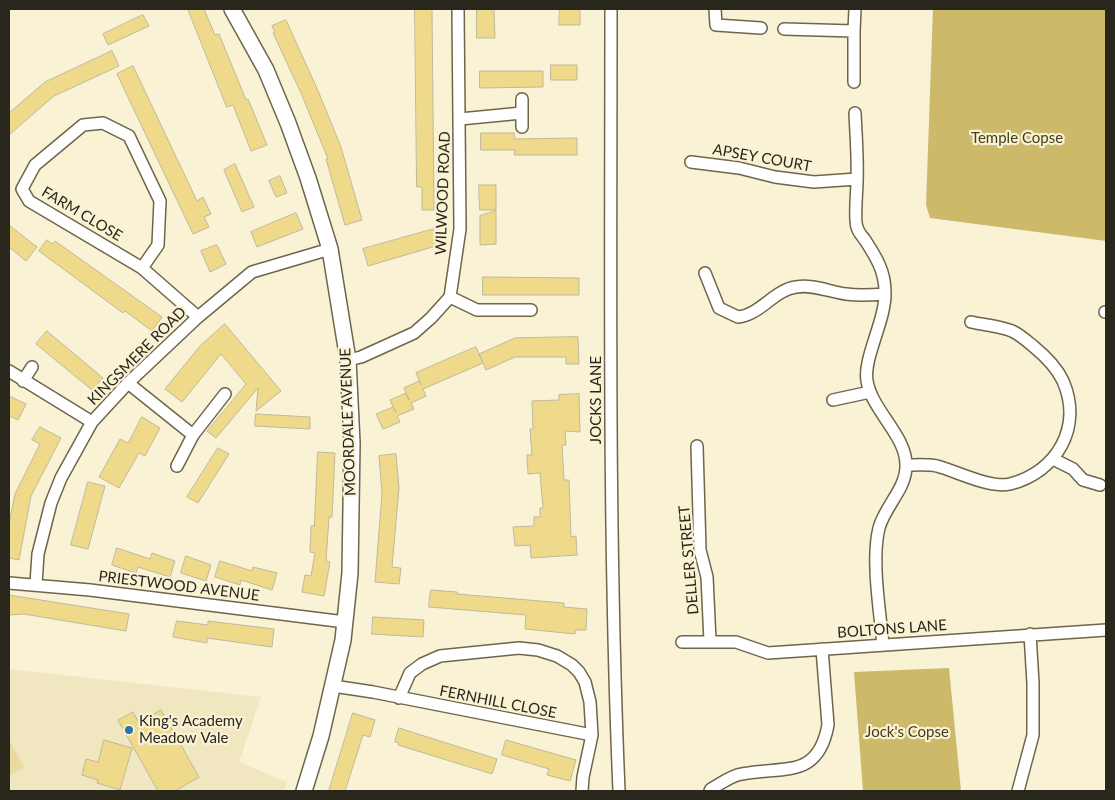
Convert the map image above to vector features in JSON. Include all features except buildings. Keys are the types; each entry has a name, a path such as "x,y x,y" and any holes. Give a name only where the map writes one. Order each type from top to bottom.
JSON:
{"street":[{"name":"MOORDALE AVENUE","path":"232,9 266,70 308,178 330,249 348,360 352,443 350,573 345,622 321,736 304,791"},
{"name":"WILWOOD ROAD","path":"450,297 460,229 458,9"},
{"name":"JOCKS LANE","path":"611,9 610,484 619,791"},
{"path":"715,9 716,25 761,28"},
{"path":"854,82 856,9"},
{"path":"784,29 854,30"},
{"path":"522,99 522,127"},
{"name":"WILWOOD ROAD","path":"460,119 522,113"},
{"path":"856,114 856,226 878,260 884,277 886,294 882,320 868,362 867,378 870,392 902,444 906,466 899,490 883,519 877,537 876,556 882,645"},
{"name":"FARM CLOSE","path":"142,268 158,245 160,201 129,136 103,123 83,124 35,165 22,189 29,201 142,268 198,317"},
{"name":"APSEY COURT","path":"691,162 738,168 775,177 814,182 857,179"},
{"name":"KINGSMERE ROAD","path":"36,584 38,554 51,503 61,478 92,422 128,383 198,317 252,272 330,249"},
{"path":"706,273 719,308 738,317 754,312 776,296 795,287 808,286 846,294 886,294"},
{"path":"348,360 361,357 414,333 450,297 477,310 531,310"},
{"path":"906,466 936,466 971,478 1006,485 1034,474 1053,459 1062,447 1068,426 1069,412 1062,380 1044,356 1012,331 971,322"},
{"path":"23,381 32,367"},
{"path":"9,371 92,422"},
{"path":"128,383 193,435"},
{"path":"833,400 870,392"},
{"path":"177,466 193,435 225,394"},
{"name":"DELLER STREET","path":"697,446 700,550 707,577 710,641"},
{"path":"1053,459 1073,469 1083,480 1100,485"},
{"name":"PRIESTWOOD AVENUE","path":"9,583 36,584 142,596 345,622"},
{"name":"BOLTONS LANE","path":"682,642 736,642 768,652 822,650 1106,630"},
{"path":"1018,791 1034,725 1034,683 1030,634"},
{"path":"399,698 410,673 422,664 440,656 519,648 548,652 572,665 585,682 590,702 592,735 582,791"},
{"path":"710,791 739,774 797,767 807,764 815,758 824,742 828,724 822,650"},
{"name":"FERNHILL CLOSE","path":"333,686 592,735"}],"shaded area":[{"name":"King's Academy Meadow Vale","path":"9,669 261,697 239,762 287,782 284,791 9,791"},
{"path":"9,740 24,767 9,776"}],"green space":[{"name":"Temple Copse","path":"933,9 1106,9 1106,241 930,218 926,205"},
{"name":"Jock's Copse","path":"949,668 961,791 863,791 854,672"}],"place":[{"name":"King's Academy Meadow Vale","path":"129,730"}]}
